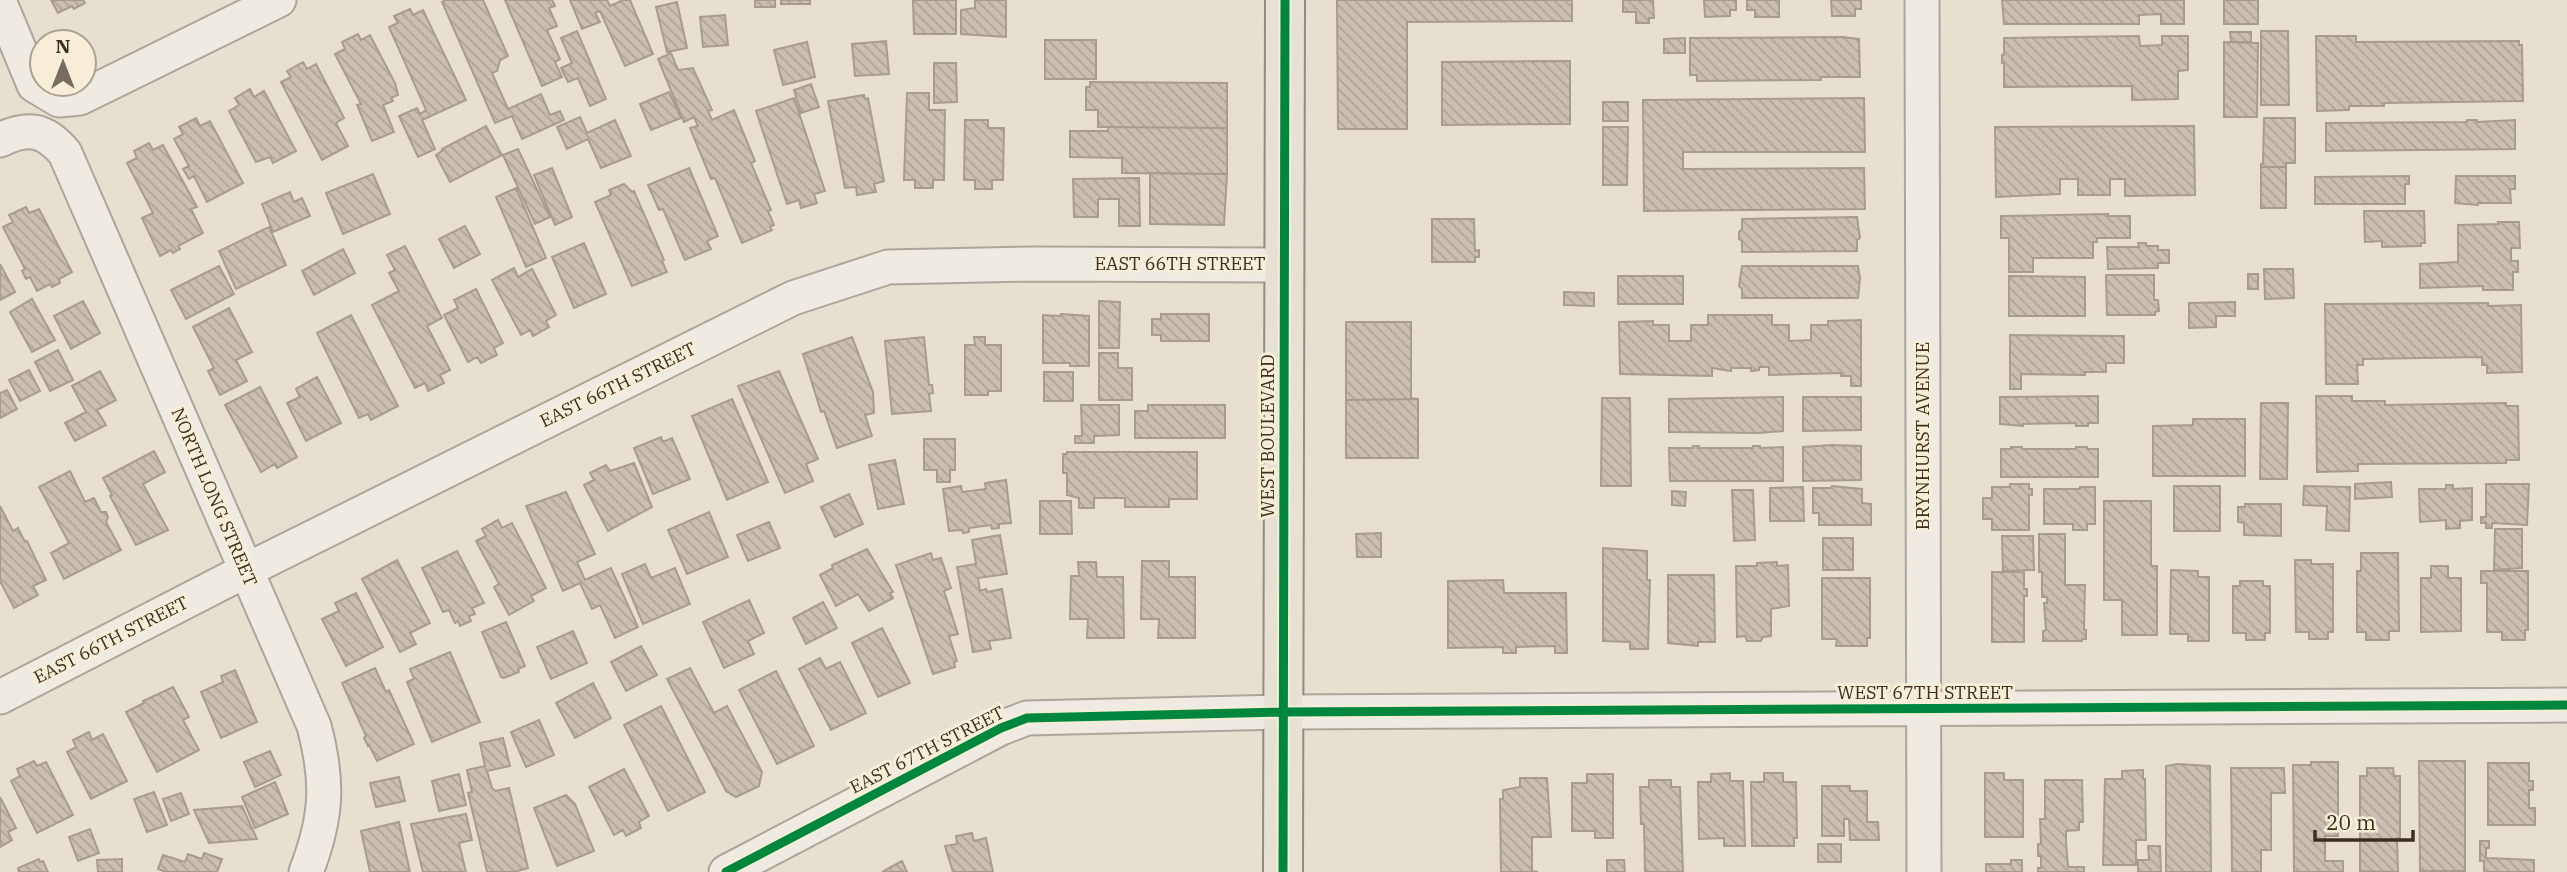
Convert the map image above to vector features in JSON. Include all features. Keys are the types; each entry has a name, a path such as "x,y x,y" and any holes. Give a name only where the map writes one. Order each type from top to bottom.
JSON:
{"main road":[{"name":"WEST BOULEVARD","path":"1283,872 1285,0"}],"street":[{"path":"0,3 34,85 59,100 80,98 279,0"},
{"name":"BRYNHURST AVENUE","path":"1922,0 1924,872"},
{"name":"NORTH LONG STREET","path":"0,141 16,132 38,133 47,135 65,153 314,726 323,760 324,797 318,841 306,872"},
{"name":"EAST 66TH STREET","path":"0,697 793,298 888,267 1284,264"},
{"name":"WEST 67TH STREET","path":"1283,712 2567,705"},
{"name":"EAST 67TH STREET","path":"726,872 1000,728 1027,718 1283,712"}],"building":[{"path":"51,0 83,0 85,3 58,13"},
{"path":"483,0 508,56 500,60 497,71 492,73 508,109 541,94 550,115 560,111 564,120 522,139 512,116 495,123 442,2"},
{"path":"505,0 552,0 555,6 549,8 557,26 547,30 560,59 555,62 562,77 542,86"},
{"path":"570,0 607,0 610,6 630,0 653,54 625,66 600,11 595,13 600,22 582,29"},
{"path":"755,0 775,0 775,7 755,7"},
{"path":"781,0 810,0 810,4 781,4"},
{"path":"913,0 956,0 956,34 914,34"},
{"path":"975,0 1006,0 1006,37 961,34 961,10 975,8"},
{"path":"1337,0 1572,0 1572,21 1407,22 1407,129 1338,129"},
{"path":"1623,0 1653,0 1654,18 1649,18 1649,23 1636,23 1636,12 1623,12"},
{"path":"1704,0 1736,0 1736,10 1730,10 1730,16 1705,17"},
{"path":"1747,0 1779,0 1779,17 1755,17 1755,10 1747,10"},
{"path":"1831,0 1861,0 1861,9 1855,9 1855,16 1832,16"},
{"path":"2002,0 2184,0 2184,24 2161,24 2161,14 2139,15 2139,24 2004,24"},
{"path":"2224,0 2258,0 2258,24 2224,24"},
{"path":"677,2 687,48 667,52 656,7"},
{"path":"410,9 413,15 423,10 466,100 422,120 435,149 418,157 399,116 417,108 420,114 426,110 389,27 398,23 394,16"},
{"path":"725,15 728,45 703,47 700,17"},
{"path":"577,31 606,99 590,106 578,78 568,82 561,68 572,63 561,38"},
{"path":"2261,31 2288,31 2289,105 2261,105"},
{"path":"2230,32 2251,32 2251,42 2231,42"},
{"path":"358,34 361,40 370,35 395,83 398,95 391,98 393,101 383,105 394,132 372,141 357,105 361,104 335,54 345,49 342,42"},
{"path":"2139,36 2140,46 2162,45 2162,36 2188,36 2188,70 2178,71 2178,99 2132,100 2132,86 2004,87 2004,38"},
{"path":"2316,36 2356,36 2356,42 2519,41 2519,45 2522,45 2523,101 2384,103 2384,106 2349,106 2349,110 2317,111"},
{"path":"1685,38 1685,53 1664,53 1664,39"},
{"path":"1690,38 1859,39 1860,77 1697,81 1697,75 1690,75"},
{"path":"1045,40 1096,40 1096,79 1045,79"},
{"path":"886,41 889,74 855,76 852,44"},
{"path":"807,42 815,77 783,85 774,50"},
{"path":"2224,42 2258,43 2257,117 2224,117"},
{"path":"671,53 678,70 693,68 712,110 708,111 712,120 734,110 755,161 751,163 771,210 768,211 774,225 770,227 772,230 742,243 715,178 711,179 690,128 698,126 694,117 684,122 658,59"},
{"path":"1570,61 1570,124 1442,125 1442,62"},
{"path":"303,62 307,69 316,64 344,118 336,123 348,146 322,160 281,82 291,77 287,71"},
{"path":"934,63 956,63 957,102 934,103"},
{"path":"1090,82 1227,83 1227,128 1098,127 1098,110 1086,110 1086,87 1090,87"},
{"path":"811,84 819,107 801,113 794,90"},
{"path":"250,89 254,97 264,91 296,151 273,163 270,157 256,162 229,111 239,105 235,98"},
{"path":"669,92 681,118 651,130 640,104"},
{"path":"907,93 929,93 929,110 945,110 944,180 933,180 933,188 915,188 915,180 904,180"},
{"path":"864,95 865,99 868,98 884,181 874,184 876,192 857,195 856,187 845,188 828,101"},
{"path":"794,98 825,191 814,194 817,203 801,208 799,200 787,204 756,111"},
{"path":"1864,98 1865,152 1683,152 1683,169 1864,168 1865,209 1644,211 1643,100"},
{"path":"1603,102 1628,102 1628,121 1603,121"},
{"path":"580,117 587,133 615,120 631,156 601,168 588,139 567,149 557,127"},
{"path":"196,118 200,126 210,121 243,183 207,202 194,176 189,179 183,169 189,166 174,139 183,134 179,127"},
{"path":"2264,118 2295,118 2295,163 2286,163 2286,167 2261,167"},
{"path":"965,120 988,120 988,128 1004,128 1003,180 992,180 992,189 975,189 975,180 964,180"},
{"path":"2515,120 2515,149 2326,151 2326,123"},
{"path":"486,126 502,155 450,182 436,155 442,149"},
{"path":"2194,126 2195,195 2125,196 2125,179 2110,179 2110,195 2078,195 2078,179 2060,179 2060,194 1996,197 1995,127"},
{"path":"1108,127 1227,128 1227,174 1122,173 1122,158 1070,157 1070,131 1108,131"},
{"path":"1603,127 1628,127 1627,185 1603,185"},
{"path":"149,143 153,150 163,145 197,207 191,209 203,233 178,246 180,249 173,253 171,250 160,256 142,218 153,213 127,163 137,158 134,151"},
{"path":"518,149 550,217 535,224 503,155"},
{"path":"2261,167 2286,167 2286,208 2261,208"},
{"path":"552,168 572,217 555,225 534,175"},
{"path":"689,168 718,236 707,241 711,249 685,260 663,209 659,210 648,185"},
{"path":"1150,173 1227,174 1224,225 1150,224"},
{"path":"373,174 390,214 343,234 326,193"},
{"path":"2409,176 2409,184 2405,184 2405,204 2315,204 2315,177"},
{"path":"2456,176 2515,176 2515,189 2510,189 2511,203 2455,203"},
{"path":"1139,178 1140,226 1119,226 1119,199 1098,199 1098,217 1074,217 1073,179"},
{"path":"624,184 634,191 667,272 632,286 595,202 611,195 609,190"},
{"path":"516,188 546,258 526,267 496,197"},
{"path":"290,192 294,202 302,198 310,216 273,232 262,204"},
{"path":"26,207 29,213 39,209 72,272 59,279 60,283 52,287 50,284 37,291 30,277 26,279 22,271 25,269 3,227 13,222 9,215"},
{"path":"2364,211 2424,211 2425,243 2421,243 2421,246 2382,247 2382,241 2365,242"},
{"path":"2001,216 2130,216 2130,238 2097,238 2097,242 2093,242 2093,258 2033,258 2033,272 2009,272 2009,238 2001,238"},
{"path":"1857,217 1860,238 1857,240 1857,251 1742,252 1739,232 1742,229 1742,219"},
{"path":"1432,219 1474,219 1475,251 1479,250 1479,257 1475,257 1475,262 1432,262"},
{"path":"2498,222 2519,222 2520,248 2511,248 2511,261 2518,261 2518,272 2513,272 2513,290 2483,290 2483,286 2420,288 2420,264 2458,262 2458,225 2499,224"},
{"path":"465,226 480,254 454,268 439,239"},
{"path":"269,227 286,265 236,289 219,251"},
{"path":"584,243 606,294 574,308 552,257"},
{"path":"2138,243 2158,246 2158,250 2169,250 2169,263 2158,263 2158,268 2108,269 2107,247 2139,247"},
{"path":"405,246 442,318 427,326 450,370 440,375 444,383 428,391 425,383 415,388 372,305 399,291 389,273 395,270 387,255"},
{"path":"343,249 355,273 314,295 302,271"},
{"path":"0,264 15,292 0,300"},
{"path":"219,266 234,294 186,319 171,290"},
{"path":"1742,266 1858,266 1858,298 1742,298 1742,289 1739,286"},
{"path":"514,268 518,277 532,269 556,315 546,321 549,327 533,336 530,330 521,335 492,280"},
{"path":"2264,269 2293,269 2294,298 2265,299"},
{"path":"2248,274 2258,274 2258,289 2248,289"},
{"path":"2106,275 2154,275 2154,300 2158,300 2159,311 2155,312 2155,315 2107,315"},
{"path":"1618,276 1683,276 1683,304 1618,304"},
{"path":"2009,276 2085,277 2085,316 2009,316"},
{"path":"476,289 503,343 494,348 497,355 481,363 477,357 468,362 444,315 458,308 454,300"},
{"path":"1564,292 1594,293 1594,306 1564,305"},
{"path":"32,299 55,340 32,352 10,312"},
{"path":"83,301 100,333 71,349 54,316"},
{"path":"1099,301 1120,302 1119,348 1099,348"},
{"path":"2235,302 2235,316 2216,316 2216,327 2189,328 2189,303"},
{"path":"2488,303 2488,306 2521,305 2522,372 2487,373 2487,365 2482,365 2482,357 2363,359 2363,365 2357,365 2358,384 2326,384 2325,304"},
{"path":"229,308 252,352 236,360 247,381 220,395 208,371 214,368 193,327"},
{"path":"1161,314 1209,314 1209,341 1161,341 1161,335 1152,335 1152,319 1161,319"},
{"path":"351,315 398,406 371,420 368,414 359,418 317,333"},
{"path":"1043,315 1089,316 1089,366 1043,363"},
{"path":"1708,315 1772,315 1772,325 1789,325 1789,341 1811,340 1811,325 1828,325 1828,321 1861,320 1861,386 1851,386 1851,376 1841,376 1841,373 1769,375 1769,367 1759,367 1759,370 1751,371 1751,368 1731,368 1731,371 1712,368 1712,376 1620,374 1619,322 1653,321 1653,325 1669,325 1669,341 1691,341 1691,325 1708,325"},
{"path":"1346,322 1411,322 1411,398 1418,399 1346,400"},
{"path":"2010,335 2124,336 2124,363 2106,363 2106,372 2085,372 2085,375 2021,374 2021,389 2010,389"},
{"path":"852,337 873,392 874,413 865,415 872,436 837,448 824,411 821,412 803,354"},
{"path":"924,337 929,385 932,385 933,393 929,394 931,411 892,414 885,341"},
{"path":"974,337 985,337 985,345 1001,345 1001,391 988,391 988,395 965,395 965,345 975,345"},
{"path":"58,350 73,380 50,391 35,362"},
{"path":"1099,353 1118,353 1118,368 1132,368 1132,400 1099,400"},
{"path":"29,370 40,391 20,401 9,380"},
{"path":"100,371 116,400 97,410 106,425 75,441 65,423 86,412 72,386"},
{"path":"779,371 818,459 806,464 813,481 785,493 738,386"},
{"path":"1044,372 1073,372 1073,401 1044,401"},
{"path":"317,377 341,423 306,441 287,403 300,397 296,389"},
{"path":"260,387 297,457 277,468 275,464 261,472 225,405"},
{"path":"7,390 17,409 0,418 0,393"},
{"path":"2098,396 2098,423 2088,423 2088,426 2076,426 2076,423 2023,426 2000,424 2000,397"},
{"path":"2316,396 2352,396 2352,401 2385,401 2385,405 2506,403 2506,406 2518,406 2519,460 2506,460 2506,463 2358,464 2358,471 2317,472"},
{"path":"1783,397 1783,431 1669,432 1669,399"},
{"path":"1803,397 1861,397 1861,430 1803,431"},
{"path":"1602,398 1630,398 1631,486 1601,486"},
{"path":"732,399 768,482 727,500 692,416"},
{"path":"1418,399 1418,458 1346,458 1346,400"},
{"path":"2261,403 2288,403 2287,479 2260,479"},
{"path":"1081,405 1119,405 1119,435 1094,436 1094,443 1075,443 1075,436 1082,436"},
{"path":"1148,405 1225,405 1225,438 1135,438 1135,411 1148,411"},
{"path":"2193,419 2245,419 2245,476 2153,476 2153,426 2193,425"},
{"path":"661,437 663,442 672,438 690,479 653,494 634,448"},
{"path":"924,439 955,439 955,470 950,470 950,482 937,482 937,470 924,470"},
{"path":"1861,446 1861,480 1803,481 1803,447"},
{"path":"1783,447 1783,481 1670,481 1669,448"},
{"path":"2001,449 2098,449 2098,477 2001,477"},
{"path":"154,451 165,472 143,484 168,530 136,545 103,478"},
{"path":"1197,452 1197,499 1169,499 1169,507 1125,507 1125,498 1094,498 1094,508 1079,508 1079,498 1067,495 1067,473 1063,473 1063,454"},
{"path":"895,460 904,504 878,509 869,465"},
{"path":"634,463 652,507 608,531 584,485 594,480 590,473 606,465 610,471"},
{"path":"70,471 85,502 94,498 101,512 106,512 106,522 121,550 64,579 51,553 69,543 39,487"},
{"path":"1006,480 1011,523 999,524 999,528 992,529 991,525 969,528 969,532 963,533 962,530 949,531 943,489 961,486 962,492 986,489 985,483"},
{"path":"2391,482 2392,497 2355,499 2355,484"},
{"path":"2010,484 2029,484 2029,489 2032,489 2032,495 2029,495 2029,530 1992,530 1992,519 1983,519 1983,498 1992,498 1992,487 2010,487"},
{"path":"2486,484 2529,484 2527,525 2492,523 2492,528 2486,528 2486,523 2481,523 2481,517 2486,517"},
{"path":"2446,485 2453,485 2453,489 2472,488 2472,520 2460,521 2460,528 2446,529 2446,520 2420,522 2419,489 2446,489"},
{"path":"1832,486 1862,489 1862,503 1871,504 1871,525 1819,525 1819,513 1813,513 1813,488"},
{"path":"2174,486 2220,486 2220,531 2174,531"},
{"path":"2304,486 2350,487 2349,531 2326,530 2327,506 2303,505"},
{"path":"1803,487 1804,521 1770,521 1770,488"},
{"path":"2095,487 2095,524 2087,524 2087,530 2073,530 2073,524 2044,524 2044,489"},
{"path":"1732,490 1753,490 1755,540 1734,541"},
{"path":"1672,491 1686,492 1685,506 1672,505"},
{"path":"566,492 595,554 577,562 585,580 611,568 638,627 615,638 600,605 592,609 580,583 563,591 526,506"},
{"path":"849,494 863,524 835,537 821,507"},
{"path":"1040,501 1071,501 1072,534 1040,534"},
{"path":"2104,501 2151,501 2151,566 2157,566 2157,635 2122,635 2122,600 2104,600"},
{"path":"2245,504 2281,504 2281,536 2244,535 2244,523 2238,522 2238,507 2245,507"},
{"path":"0,506 13,531 18,528 25,542 27,541 46,580 33,586 38,595 14,608 0,581"},
{"path":"709,512 728,557 687,574 668,530"},
{"path":"498,520 502,528 512,523 546,588 531,596 534,601 509,615 494,587 499,584 476,541 486,536 482,529"},
{"path":"769,522 780,548 748,561 737,535"},
{"path":"2495,529 2522,529 2522,568 2494,570"},
{"path":"1381,533 1381,557 1357,557 1356,534"},
{"path":"2039,534 2065,534 2065,585 2085,585 2086,639 2082,641 2043,641 2043,631 2046,630 2044,603 2047,603 2047,597 2042,597"},
{"path":"1000,535 1007,574 978,578 980,591 1002,589 1011,638 989,641 991,649 973,652 957,567 976,564 972,540"},
{"path":"2002,536 2033,536 2034,570 2003,571"},
{"path":"1823,538 1853,538 1853,570 1823,570"},
{"path":"1603,548 1647,551 1647,580 1650,580 1648,649 1630,649 1630,642 1603,641"},
{"path":"867,549 893,592 890,593 893,598 869,611 858,594 836,606 820,575 833,568 832,565"},
{"path":"457,551 484,603 472,608 475,614 469,616 471,621 460,626 458,621 455,623 449,610 443,612 422,568"},
{"path":"931,553 933,560 941,558 951,588 944,591 958,634 949,636 957,661 954,662 955,667 933,674 896,565"},
{"path":"2361,553 2398,553 2399,631 2389,631 2389,640 2366,640 2366,632 2357,632 2357,571 2361,571"},
{"path":"397,560 430,623 410,633 416,644 400,652 362,579"},
{"path":"2295,560 2311,560 2311,564 2333,564 2333,632 2328,632 2328,639 2309,639 2309,632 2296,632"},
{"path":"1142,561 1169,561 1169,577 1195,577 1195,638 1158,638 1159,619 1141,619"},
{"path":"1078,562 1096,562 1097,577 1123,577 1124,638 1087,638 1088,619 1070,619 1071,576 1079,576"},
{"path":"1777,562 1777,566 1788,565 1789,606 1771,609 1771,636 1763,637 1761,641 1747,641 1745,636 1737,637 1736,566"},
{"path":"645,564 651,578 675,568 690,604 643,624 622,574"},
{"path":"2431,566 2448,566 2448,578 2461,578 2461,631 2421,632 2421,578 2431,578"},
{"path":"2171,570 2198,571 2198,577 2209,577 2209,641 2188,641 2188,634 2170,634"},
{"path":"2481,571 2528,571 2528,630 2525,630 2525,640 2502,640 2502,632 2487,632 2487,583 2481,583"},
{"path":"1992,572 2024,572 2024,589 2027,589 2027,596 2024,596 2024,642 1992,642"},
{"path":"1668,575 1714,575 1715,642 1698,642 1698,646 1668,643"},
{"path":"1822,578 1870,578 1870,638 1867,638 1867,646 1836,646 1837,639 1822,639"},
{"path":"1503,580 1504,593 1566,593 1567,653 1555,653 1555,646 1516,647 1516,653 1503,653 1503,647 1448,648 1448,581"},
{"path":"2240,581 2263,581 2263,586 2270,586 2270,633 2265,633 2265,640 2246,640 2246,633 2233,633 2233,586 2240,586"},
{"path":"356,593 383,647 346,666 322,619 339,611 335,603"},
{"path":"749,600 764,633 748,641 754,654 724,668 703,622"},
{"path":"823,602 837,628 806,644 793,618"},
{"path":"506,622 525,666 518,669 519,672 504,678 501,677 482,632"},
{"path":"882,628 910,683 878,697 852,643"},
{"path":"573,631 587,663 551,679 537,647"},
{"path":"641,646 657,675 626,691 611,662"},
{"path":"450,652 480,722 432,742 407,682 414,679 410,669"},
{"path":"820,658 826,669 840,662 866,713 831,730 799,669"},
{"path":"375,668 386,692 389,690 414,744 377,761 364,738 366,736 342,683"},
{"path":"690,668 714,713 727,706 762,772 759,786 736,797 726,791 667,679"},
{"path":"235,670 257,722 221,738 201,692 223,682 221,676"},
{"path":"776,671 814,746 777,764 739,690"},
{"path":"593,683 611,718 575,738 556,703"},
{"path":"173,687 189,717 183,720 199,750 157,772 126,712"},
{"path":"661,706 705,792 668,811 624,725"},
{"path":"539,720 554,755 526,767 511,732"},
{"path":"89,732 92,740 103,734 127,781 91,799 67,752 76,747 73,740"},
{"path":"503,738 510,766 487,771 495,791 509,788 528,868 514,872 487,872 468,793 472,792 467,770 485,766 480,743"},
{"path":"270,751 281,775 255,787 244,762"},
{"path":"34,761 37,766 46,762 73,815 37,833 11,781 20,776 17,769"},
{"path":"2419,761 2465,761 2465,871 2420,871"},
{"path":"2311,762 2338,762 2338,836 2325,836 2325,861 2343,861 2343,872 2294,872 2293,765 2311,765"},
{"path":"2488,763 2529,763 2529,781 2533,781 2533,790 2529,790 2529,808 2535,808 2535,825 2488,825"},
{"path":"2166,766 2210,766 2211,872 2166,872"},
{"path":"2231,768 2284,768 2285,793 2271,793 2271,850 2261,850 2261,872 2232,872"},
{"path":"2367,768 2393,768 2394,776 2400,776 2398,872 2360,871 2360,776 2367,776"},
{"path":"624,769 649,816 639,822 641,828 626,836 623,830 614,835 589,787"},
{"path":"2143,770 2146,840 2136,840 2136,865 2103,865 2105,779 2122,779 2122,771"},
{"path":"1730,773 1730,781 1743,781 1745,846 1724,846 1724,838 1699,839 1698,782 1711,782 1711,774"},
{"path":"1764,773 1783,773 1783,782 1796,782 1797,838 1794,838 1794,846 1752,846 1751,782 1764,782"},
{"path":"1985,773 2004,773 2004,780 2023,780 2023,837 1985,837"},
{"path":"459,774 466,805 439,811 432,781"},
{"path":"1587,774 1613,774 1613,838 1595,838 1595,831 1572,831 1572,783 1587,783"},
{"path":"399,777 405,801 376,807 370,783"},
{"path":"1520,778 1547,778 1551,837 1532,837 1532,871 1538,872 1501,872 1500,799 1503,799 1503,790 1520,787"},
{"path":"1649,780 1671,780 1671,787 1680,787 1683,872 1645,872 1640,787 1649,787"},
{"path":"2045,780 2082,780 2083,822 2079,822 2079,830 2066,831 2066,841 2068,867 2084,867 2084,872 2038,872 2038,868 2041,868 2041,856 2038,856 2038,844 2041,844 2040,819 2045,819"},
{"path":"275,782 288,814 255,828 242,797"},
{"path":"1822,786 1850,786 1850,791 1867,791 1867,822 1878,822 1879,840 1850,840 1849,819 1844,819 1844,836 1822,836"},
{"path":"154,792 167,825 147,832 134,799"},
{"path":"181,793 189,814 171,821 163,799"},
{"path":"566,795 575,804 594,851 557,866 534,808"},
{"path":"0,797 16,828 8,832 12,840 0,847"},
{"path":"242,806 257,839 209,843 194,810"},
{"path":"466,814 472,840 459,843 466,872 423,872 411,824"},
{"path":"399,822 410,872 370,872 361,831"},
{"path":"90,829 99,853 78,861 69,837"},
{"path":"972,833 974,841 986,838 993,872 953,872 945,846 957,844 956,836"},
{"path":"2480,841 2489,841 2486,858 2534,860 2534,872 2484,872 2484,861 2480,861"},
{"path":"1818,844 1841,844 1841,862 1818,862"},
{"path":"2148,846 2160,846 2161,872 2138,872 2138,860 2149,860"},
{"path":"204,853 222,859 217,872 166,872 158,869 163,855 185,862 188,854 202,859"},
{"path":"39,859 40,862 43,861 48,872 19,872 18,868"},
{"path":"122,859 122,872 98,872 97,860"},
{"path":"1607,860 1624,860 1625,872 1607,872"},
{"path":"2011,860 2022,860 2022,872 1986,872 1986,864 2011,864"},
{"path":"902,861 907,872 882,872"}],"cycle path":[{"path":"1283,872 1285,0"},
{"path":"726,872 1001,728 1027,718 1284,712 2567,705"}]}
